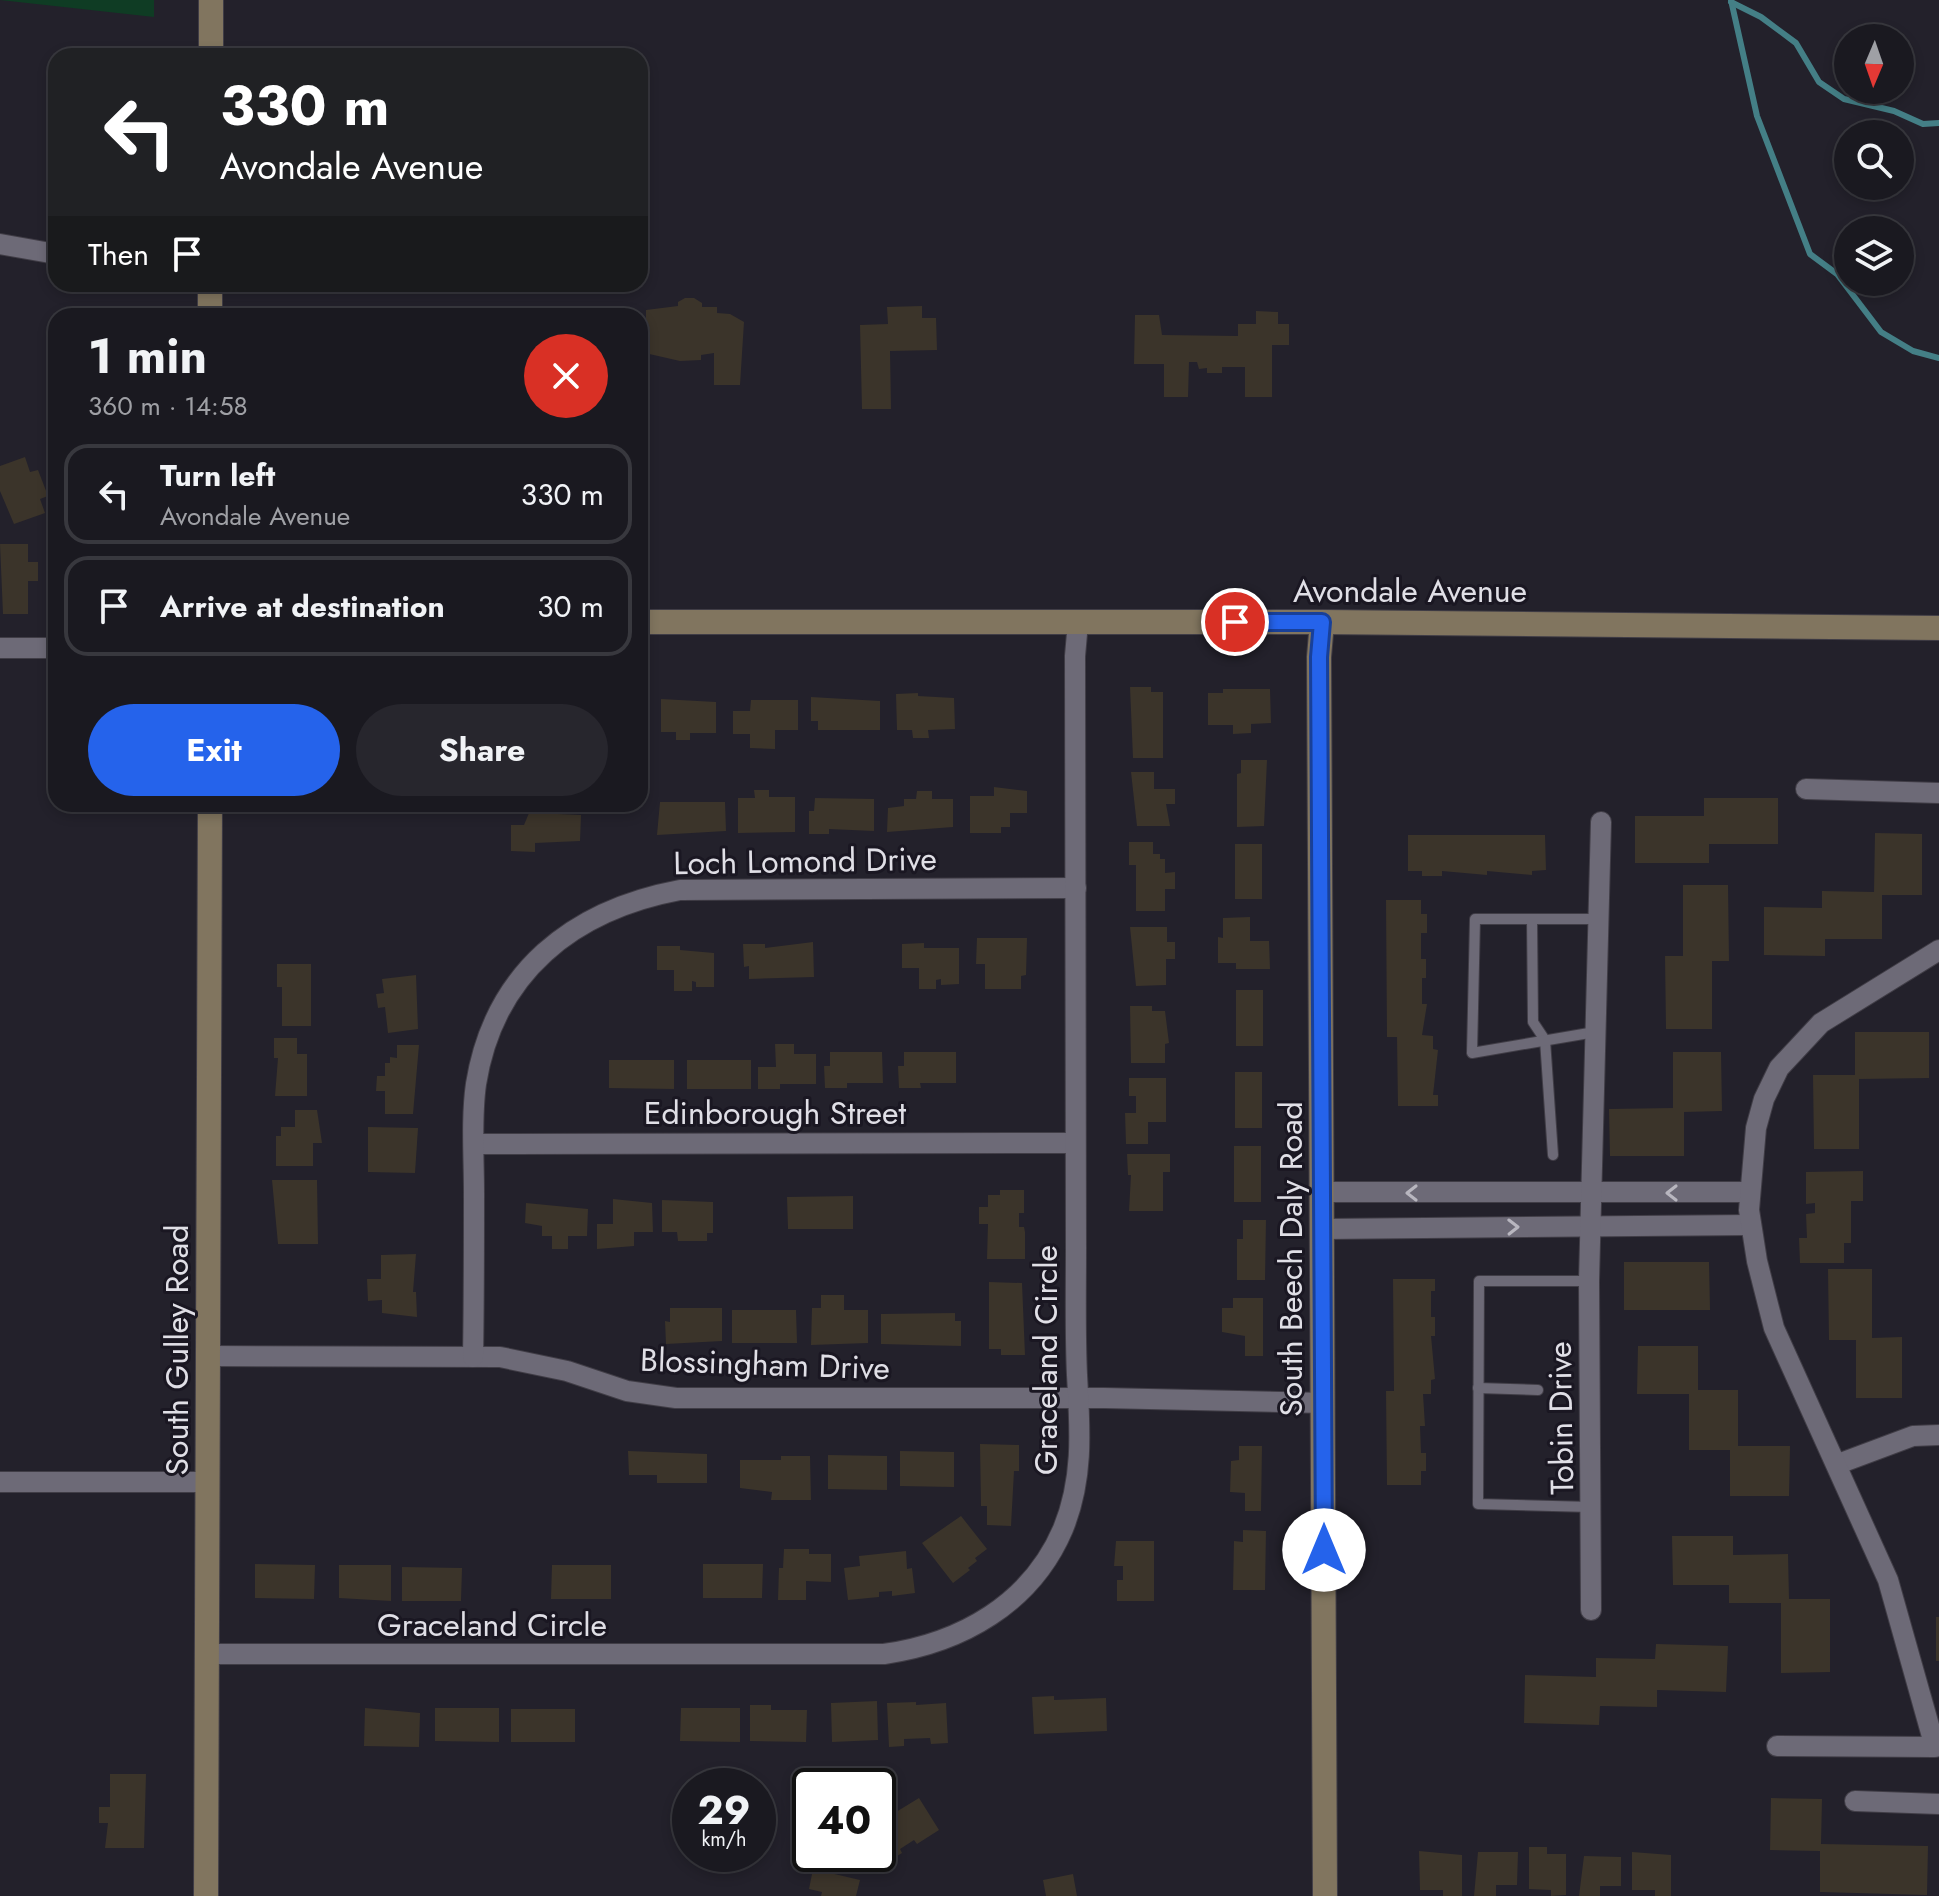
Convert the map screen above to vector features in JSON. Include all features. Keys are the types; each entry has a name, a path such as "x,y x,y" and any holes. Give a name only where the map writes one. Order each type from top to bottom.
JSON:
{"street":[{"path":"211,0 211,48"},
{"path":"0,244 48,253"},
{"name":"Avondale Avenue","path":"648,622 1322,622 1939,628"},
{"name":"Graceland Circle","path":"209,1654 884,1654 918,1649 957,1635 995,1613 1018,1594 1052,1550 1075,1493 1080,1458 1075,1143 1078,622"},
{"name":"South Beech Daly Road","path":"1322,622 1319,657 1325,1896"},
{"path":"0,648 48,648"},
{"path":"1806,789 1939,793"},
{"name":"South Gulley Road","path":"206,1896 210,812"},
{"name":"Tobin Drive","path":"1591,1610 1590,1193 1601,822"},
{"name":"Loch Lomond Drive","path":"473,1357 474,1144 480,1063 515,982 547,950 594,917 633,901 680,890 1076,888"},
{"path":"1777,1746 1937,1747 1888,1580 1774,1328 1750,1225 1750,1192 1756,1128 1764,1099 1779,1068 1821,1023 1939,950"},
{"name":"Edinborough Street","path":"474,1144 1075,1143"},
{"path":"1323,1192 1750,1192"},
{"path":"1323,1229 1750,1225"},
{"name":"Blossingham Drive","path":"209,1356 473,1357 534,1362 627,1391 676,1398 1324,1403"},
{"path":"1838,1464 1913,1436 1939,1435"},
{"path":"0,1482 209,1482"},
{"path":"1855,1801 1939,1804"}],"lane":[{"path":"1595,1032 1472,1053 1475,919 1598,919"},
{"path":"1532,919 1533,1022 1545,1040 1553,1155"},
{"path":"1589,1281 1479,1281 1478,1504 1593,1507"},
{"path":"1478,1388 1538,1390"}],"green space":[{"path":"0,0 154,0 154,17"}],"building":[{"path":"694,298 702,303 702,307 717,307 717,313 730,314 744,322 740,385 714,385 714,353 701,355 701,360 680,361 648,354 648,310 678,306 678,302"},
{"path":"922,306 922,318 936,318 937,350 890,351 891,409 862,409 860,325 888,324 887,307"},
{"path":"1256,311 1278,312 1278,324 1289,324 1289,345 1272,345 1272,397 1245,397 1245,367 1222,367 1222,373 1207,373 1207,368 1199,369 1197,362 1189,362 1188,397 1164,397 1164,364 1134,364 1135,315 1159,315 1162,335 1238,336 1238,324 1256,324"},
{"path":"25,457 30,472 38,470 48,496 40,499 45,513 14,524 0,491 0,466"},
{"path":"0,544 28,544 28,562 38,562 38,581 28,581 28,614 3,614"},
{"path":"1130,687 1151,687 1151,692 1163,692 1163,758 1133,758"},
{"path":"1223,689 1270,689 1271,723 1251,724 1251,733 1233,734 1233,725 1208,725 1208,693 1223,693"},
{"path":"918,693 918,696 954,698 955,729 928,730 929,738 913,738 912,730 897,730 896,694"},
{"path":"811,697 880,701 880,730 818,730 818,721 811,721"},
{"path":"661,699 716,702 716,733 690,733 690,740 676,740 676,732 661,732"},
{"path":"751,700 798,700 798,730 775,730 775,749 750,748 750,734 733,734 733,711 750,711"},
{"path":"1241,760 1267,760 1264,826 1237,827 1237,774 1241,773"},
{"path":"1131,772 1154,772 1154,789 1175,789 1175,804 1166,804 1170,826 1137,826"},
{"path":"994,787 1027,791 1027,813 1010,813 1010,827 1001,827 1001,833 970,833 970,796 994,796"},
{"path":"754,790 769,790 769,797 795,797 795,832 738,833 738,798 755,798"},
{"path":"917,791 932,791 932,799 953,799 953,827 887,832 888,808 904,806 904,799 916,799"},
{"path":"815,798 874,799 874,831 829,829 829,834 809,834 809,811 814,811"},
{"path":"1704,798 1778,798 1778,844 1709,844 1709,863 1635,863 1635,816 1704,816"},
{"path":"660,802 725,802 726,831 657,835"},
{"path":"529,813 581,815 580,841 535,843 535,852 511,851 511,825 524,825"},
{"path":"1875,833 1922,834 1922,895 1882,895 1882,939 1825,939 1825,956 1764,955 1764,907 1822,908 1822,891 1874,892"},
{"path":"1408,835 1545,835 1546,870 1532,871 1532,875 1442,871 1442,876 1422,876 1422,871 1408,871"},
{"path":"1129,842 1153,842 1153,854 1160,854 1160,859 1165,859 1165,873 1175,872 1175,889 1165,889 1165,911 1136,911 1136,865 1129,865"},
{"path":"1235,844 1262,844 1262,899 1235,899"},
{"path":"1683,885 1728,885 1729,961 1712,961 1712,1029 1666,1029 1665,956 1683,956"},
{"path":"1386,900 1421,900 1421,914 1427,914 1427,933 1421,933 1421,959 1426,959 1422,1004 1427,1004 1422,1035 1433,1036 1433,1049 1438,1050 1433,1095 1438,1095 1438,1106 1398,1106 1397,1037 1387,1037"},
{"path":"1250,917 1250,941 1269,941 1270,969 1236,969 1236,963 1218,963 1218,937 1223,938 1223,918"},
{"path":"1130,927 1167,927 1167,942 1175,942 1175,959 1166,959 1166,985 1136,986"},
{"path":"977,938 1027,938 1026,975 1021,976 1021,989 985,989 985,964 976,964"},
{"path":"813,942 814,977 749,979 749,966 744,967 743,944 765,944 765,948"},
{"path":"924,943 924,948 959,948 959,984 941,985 941,979 936,980 936,989 919,989 919,968 902,968 902,944"},
{"path":"657,946 680,946 680,950 714,953 714,987 696,987 696,982 692,981 692,991 674,991 674,970 657,970"},
{"path":"277,964 311,964 311,1026 282,1026 282,987 277,987"},
{"path":"416,975 418,1029 388,1033 385,1007 378,1008 376,994 384,993 382,979"},
{"path":"1236,990 1263,990 1263,1046 1236,1046"},
{"path":"1130,1006 1152,1006 1152,1011 1165,1011 1169,1043 1165,1044 1165,1063 1131,1063"},
{"path":"1855,1032 1929,1032 1929,1078 1859,1079 1859,1149 1814,1149 1813,1075 1855,1075"},
{"path":"274,1038 297,1038 297,1054 307,1054 307,1096 275,1096 278,1058 274,1058"},
{"path":"775,1044 794,1044 794,1054 816,1054 816,1084 780,1084 780,1089 758,1089 758,1067 776,1067"},
{"path":"397,1045 419,1045 413,1114 385,1114 385,1091 376,1091 377,1076 385,1076 385,1063 390,1063 390,1057 397,1058"},
{"path":"830,1052 882,1052 883,1083 847,1083 847,1088 825,1088 824,1066 830,1066"},
{"path":"904,1052 956,1052 956,1083 920,1083 921,1088 899,1088 898,1066 904,1066"},
{"path":"1673,1052 1721,1052 1722,1111 1684,1112 1684,1156 1610,1156 1609,1109 1673,1108"},
{"path":"609,1060 674,1060 674,1089 609,1088"},
{"path":"687,1060 751,1060 751,1089 687,1089"},
{"path":"1235,1072 1262,1072 1262,1128 1235,1128"},
{"path":"1129,1078 1166,1078 1166,1122 1148,1122 1148,1144 1126,1144 1125,1113 1136,1113 1136,1096 1129,1096"},
{"path":"295,1110 317,1110 322,1143 313,1143 313,1166 276,1166 276,1136 281,1136 281,1127 295,1127"},
{"path":"368,1127 418,1128 415,1173 368,1172"},
{"path":"1234,1146 1261,1146 1261,1202 1234,1202"},
{"path":"1127,1154 1170,1154 1170,1172 1163,1172 1163,1211 1129,1211 1131,1175 1128,1175"},
{"path":"1863,1171 1863,1201 1851,1201 1851,1243 1844,1243 1844,1263 1800,1263 1799,1238 1807,1238 1806,1214 1815,1213 1815,1203 1806,1204 1806,1172"},
{"path":"272,1180 317,1180 318,1244 278,1244"},
{"path":"1000,1190 1024,1190 1024,1213 1019,1213 1019,1227 1024,1227 1025,1232 1025,1259 987,1259 988,1224 979,1224 979,1207 988,1207 988,1195 1000,1195"},
{"path":"853,1196 853,1229 788,1229 787,1197"},
{"path":"613,1199 652,1203 653,1232 634,1232 634,1246 597,1249 597,1224 613,1224"},
{"path":"662,1200 713,1202 713,1233 707,1233 707,1241 678,1241 677,1232 662,1232"},
{"path":"526,1203 588,1209 587,1236 568,1236 568,1249 552,1249 552,1236 542,1236 542,1226 525,1223"},
{"path":"1243,1220 1266,1220 1265,1280 1237,1280 1237,1239 1243,1239"},
{"path":"416,1254 413,1292 416,1292 417,1317 382,1313 382,1300 368,1301 367,1279 381,1279 381,1255"},
{"path":"1624,1262 1709,1262 1710,1310 1624,1310"},
{"path":"1828,1269 1872,1269 1872,1338 1902,1337 1902,1398 1856,1398 1856,1340 1829,1340"},
{"path":"1393,1279 1435,1279 1435,1291 1431,1291 1431,1317 1435,1317 1435,1336 1431,1336 1435,1379 1431,1380 1431,1394 1423,1394 1425,1426 1420,1426 1421,1453 1426,1453 1426,1471 1421,1471 1421,1485 1387,1485 1386,1391 1394,1391"},
{"path":"989,1282 1022,1283 1025,1355 1001,1355 1001,1349 989,1349"},
{"path":"821,1295 844,1295 844,1310 868,1310 868,1343 811,1345 812,1308 821,1308"},
{"path":"1233,1298 1263,1298 1263,1356 1245,1356 1245,1336 1222,1332 1222,1308 1233,1308"},
{"path":"670,1308 722,1308 722,1341 666,1344 665,1321 670,1322"},
{"path":"732,1310 796,1310 797,1343 732,1343"},
{"path":"955,1313 955,1321 961,1321 961,1346 881,1344 881,1314"},
{"path":"1638,1346 1698,1346 1698,1390 1738,1390 1738,1446 1790,1446 1789,1496 1730,1496 1730,1450 1689,1450 1689,1394 1637,1394"},
{"path":"980,1444 1019,1445 1019,1471 1014,1471 1011,1526 987,1525 987,1506 981,1506"},
{"path":"1239,1446 1262,1446 1261,1511 1245,1511 1245,1493 1230,1492 1231,1461 1239,1460"},
{"path":"628,1451 707,1454 707,1483 657,1483 657,1475 629,1475"},
{"path":"900,1451 954,1452 954,1487 900,1486"},
{"path":"828,1455 887,1456 887,1490 828,1489"},
{"path":"781,1456 810,1456 811,1500 771,1500 772,1492 740,1488 740,1460 781,1460"},
{"path":"961,1516 987,1549 975,1558 977,1561 968,1568 970,1570 953,1583 922,1543"},
{"path":"1243,1530 1266,1531 1265,1590 1233,1590 1234,1541 1243,1542"},
{"path":"1672,1536 1733,1536 1733,1555 1788,1554 1789,1599 1830,1599 1830,1672 1781,1673 1781,1603 1729,1603 1729,1585 1673,1585"},
{"path":"1116,1541 1154,1541 1154,1601 1117,1601 1117,1580 1123,1580 1123,1566 1114,1566"},
{"path":"784,1549 809,1549 809,1554 831,1554 831,1582 806,1581 806,1600 778,1600 779,1568 783,1568"},
{"path":"906,1551 907,1569 912,1568 915,1593 892,1596 892,1591 879,1592 879,1597 848,1600 844,1568 860,1566 859,1556"},
{"path":"255,1564 315,1565 314,1599 255,1598"},
{"path":"703,1564 763,1564 762,1598 703,1598"},
{"path":"339,1565 391,1565 391,1601 339,1598"},
{"path":"552,1565 611,1565 611,1599 551,1599"},
{"path":"402,1567 462,1568 461,1601 402,1601"},
{"path":"1936,1617 1939,1617 1939,1661 1936,1661"},
{"path":"1656,1644 1728,1646 1726,1692 1657,1690 1657,1707 1600,1706 1599,1725 1524,1723 1525,1675 1596,1677 1596,1658 1655,1659"},
{"path":"1054,1696 1054,1700 1106,1698 1107,1731 1034,1734 1032,1697"},
{"path":"877,1701 878,1740 832,1742 831,1703"},
{"path":"916,1702 916,1705 946,1703 948,1743 931,1744 930,1738 904,1739 904,1746 889,1747 887,1703"},
{"path":"750,1705 771,1705 771,1710 807,1710 806,1742 750,1741"},
{"path":"365,1708 420,1713 419,1747 364,1746"},
{"path":"435,1708 499,1708 499,1742 435,1741"},
{"path":"681,1708 740,1708 740,1742 680,1741"},
{"path":"511,1709 575,1709 575,1742 511,1742"},
{"path":"110,1774 146,1774 144,1848 105,1848 108,1823 99,1823 99,1807 110,1807"},
{"path":"919,1798 939,1830 917,1844 914,1840 900,1849 902,1853 896,1857 896,1812"},
{"path":"1771,1798 1822,1799 1821,1844 1928,1846 1927,1895 1820,1892 1820,1851 1770,1850"},
{"path":"1529,1847 1547,1847 1547,1854 1566,1854 1566,1895 1551,1896 1551,1890 1529,1889"},
{"path":"1419,1851 1462,1855 1462,1896 1443,1896 1443,1890 1420,1890"},
{"path":"1478,1852 1518,1852 1517,1885 1496,1885 1496,1896 1474,1896"},
{"path":"1632,1852 1671,1855 1671,1896 1655,1896 1655,1890 1632,1890"},
{"path":"1584,1856 1621,1857 1621,1886 1600,1886 1600,1896 1579,1896"},
{"path":"812,1872 860,1880 856,1896 821,1896 822,1892 809,1889"},
{"path":"1073,1874 1077,1896 1046,1896 1043,1880"}],"waterway":[{"path":"1731,0 1757,116 1810,254 1837,274 1881,332 1913,351 1939,358"},
{"path":"1731,2 1761,17 1796,43 1819,82 1844,99 1894,111 1923,124 1939,123"}],"route":[{"path":"1235,622 1322,622 1319,657 1324,1550"}]}
